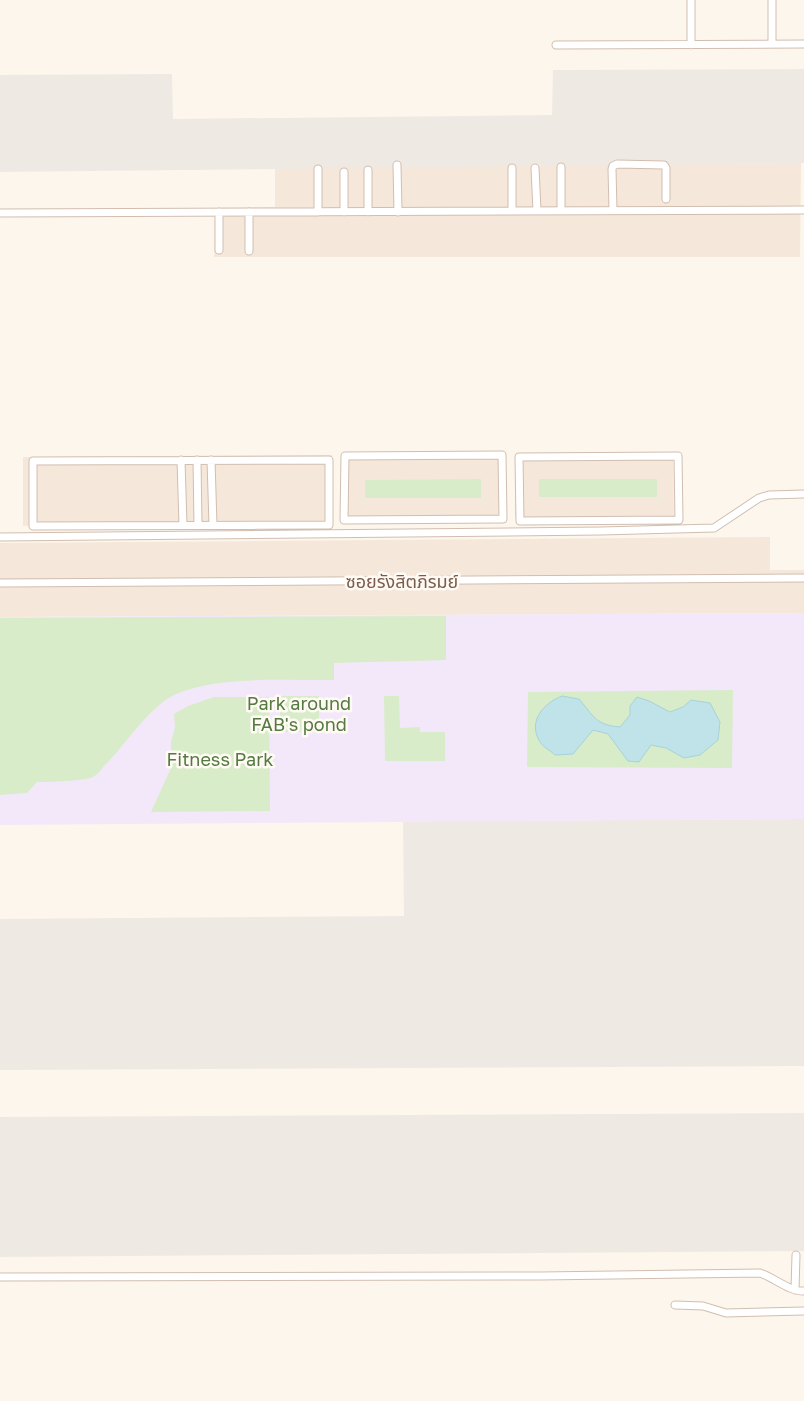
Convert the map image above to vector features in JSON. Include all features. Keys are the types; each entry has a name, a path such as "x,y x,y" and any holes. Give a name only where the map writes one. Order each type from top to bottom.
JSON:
{"street":[{"path":"691,0 691,45"},
{"path":"772,0 772,44"},
{"path":"556,45 804,44"},
{"path":"613,210 612,169 617,164 664,165 666,168 666,199"},
{"path":"397,166 398,212"},
{"path":"561,167 561,210"},
{"path":"512,168 512,211"},
{"path":"535,168 536,211"},
{"path":"318,169 318,212"},
{"path":"368,170 368,212"},
{"path":"344,172 344,212"},
{"path":"0,213 804,210"},
{"path":"219,212 219,250"},
{"path":"249,212 249,251"},
{"path":"502,455 503,519 425,520 344,520 345,456 502,455"},
{"path":"678,456 679,520 599,521 520,521 519,457 678,456"},
{"path":"182,460 182,526"},
{"path":"197,460 198,526"},
{"path":"197,460 329,460 329,525 33,526 33,461 197,460"},
{"path":"211,460 212,525"},
{"path":"0,537 599,531 714,528 759,498 769,495 804,494"},
{"path":"425,520 425,533"},
{"path":"599,521 599,531"},
{"path":"231,525 231,535"},
{"name":"ซอยรังสิตภิรมย์","path":"0,583 804,578"},
{"path":"795,1290 796,1255"},
{"path":"0,1277 560,1276 760,1273 795,1290 804,1291"},
{"path":"675,1305 703,1306 726,1314 804,1311"}],"shaded area":[{"path":"804,69 804,163 0,172 0,75 172,74 173,119 552,115 553,70"},
{"path":"801,163 800,257 214,257 215,208 275,207 275,168"},
{"path":"673,452 674,517 515,517 516,453"},
{"path":"342,454 500,454 499,517 343,518"},
{"path":"332,455 332,522 23,526 23,457"},
{"path":"770,537 770,570 804,570 804,613 0,617 0,543"},
{"path":"804,613 804,819 0,825 0,617"},
{"path":"804,819 804,1066 0,1070 0,919 404,916 403,821"},
{"path":"804,1113 804,1251 0,1257 0,1117"}],"green space":[{"path":"481,479 481,498 365,498 365,480"},
{"path":"539,479 657,479 657,497 539,497"},
{"path":"446,616 446,660 334,663 334,680 233,681 194,688 176,694 156,708 93,777 37,782 27,793 0,795 0,618"},
{"path":"733,690 732,768 527,767 528,692"},
{"name":"Park around FAB's pond","path":"280,696 319,696 319,732 280,732"},
{"path":"384,696 399,696 400,728 420,727 420,732 445,732 445,761 385,761"},
{"name":"Fitness Park","path":"214,697 269,697 270,811 151,812 171,768 171,742 175,727 174,714 188,706"}],"water":[{"path":"562,696 579,699 600,722 620,727 630,715 630,706 637,697 670,712 683,707 691,700 710,703 720,722 718,740 700,755 684,758 666,748 651,745 639,762 628,761 608,734 593,730 573,754 555,755 540,742 535,727 539,714 544,708"}]}
